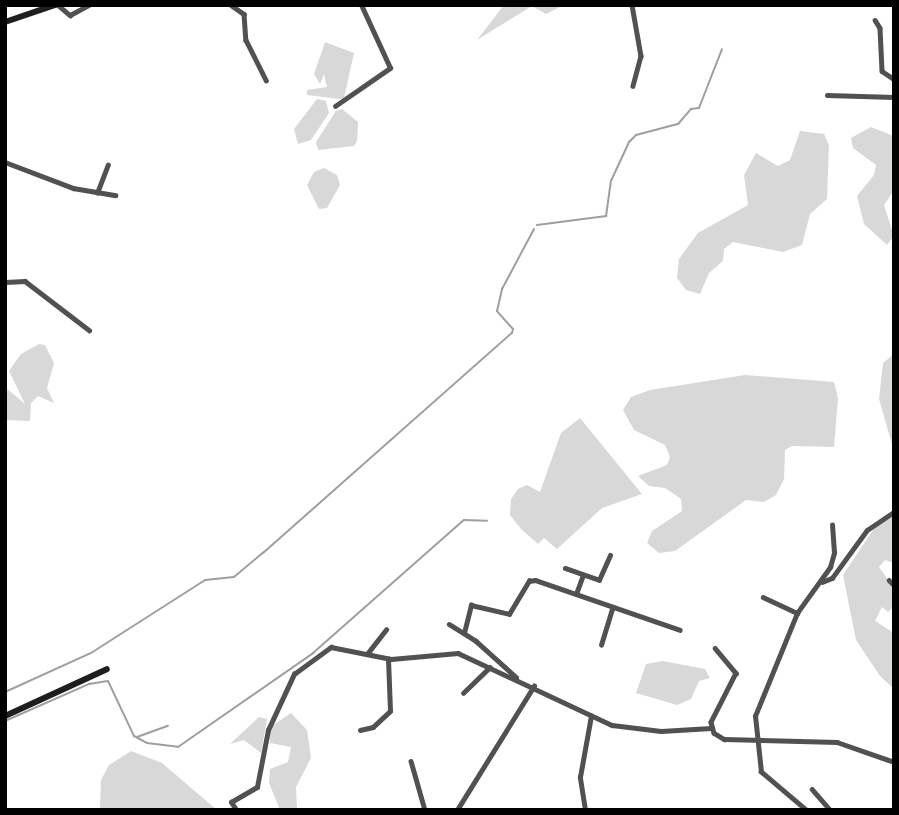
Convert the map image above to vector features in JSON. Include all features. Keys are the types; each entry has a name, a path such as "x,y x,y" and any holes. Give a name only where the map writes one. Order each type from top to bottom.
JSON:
{"main road":[{"path":"5,22 56,5"},
{"path":"5,716 107,669"}],"street":[{"path":"56,5 70,15 89,5"},
{"path":"231,5 244,14 246,40 266,80"},
{"path":"335,106 390,68 361,5"},
{"path":"632,5 641,56 633,86"},
{"path":"875,20 880,28 882,71 894,79"},
{"path":"827,95 894,97"},
{"path":"5,162 97,193 115,195"},
{"path":"97,193 108,165"},
{"path":"5,282 25,281 48,295 55,308 76,317 89,330"},
{"path":"821,582 832,579 867,530 894,512"},
{"path":"806,810 761,772 756,737 757,711 797,613 821,582 834,553 832,525"},
{"path":"565,568 598,580 610,555"},
{"path":"576,594 583,575"},
{"path":"464,633 471,605 509,614 532,580 680,630"},
{"path":"888,580 894,585"},
{"path":"763,597 797,613"},
{"path":"601,645 612,608"},
{"path":"449,624 464,633 517,678"},
{"path":"367,654 386,630"},
{"path":"711,728 713,714 736,673 715,648"},
{"path":"236,810 232,802 257,787 268,730 294,674 324,649 388,659 457,653 517,678 612,725 661,732 711,728 724,739 756,737 792,744 837,742 894,762"},
{"path":"360,730 373,727 390,711 388,659"},
{"path":"463,693 490,667"},
{"path":"457,810 534,686"},
{"path":"585,810 580,777 591,716"},
{"path":"411,761 425,798 425,810"},
{"path":"812,789 830,810"}],"shaded area":[{"path":"504,5 564,5 546,14 532,6 477,40"},
{"path":"325,42 354,53 344,98 307,95 307,90 327,87 324,74 320,84 314,74"},
{"path":"317,99 326,101 329,113 311,140 298,144 294,129"},
{"path":"342,109 358,122 357,141 354,146 318,150 316,142 336,111"},
{"path":"871,127 894,136 894,190 884,205 894,236 887,245 864,224 857,196 874,175 876,165 853,148 851,138"},
{"path":"800,131 824,134 829,145 827,199 810,214 802,245 783,252 733,242 724,249 723,261 709,273 700,294 686,290 677,278 679,259 698,233 748,205 744,175 756,153 778,166 790,160"},
{"path":"324,168 337,175 340,185 327,208 319,209 307,185 314,172"},
{"path":"39,344 45,345 54,363 47,388 54,403 38,396 31,403 30,421 5,420 5,387 25,404 9,371 21,354"},
{"path":"894,354 894,451 879,399 883,363"},
{"path":"745,375 834,382 838,398 834,447 792,446 785,450 784,479 776,495 764,502 746,500 675,551 659,553 647,543 652,531 682,511 681,499 665,488 649,486 638,476 667,465 670,457 665,445 634,430 623,410 631,397 650,390"},
{"path":"580,418 642,494 602,508 557,549 544,538 538,544 521,529 510,515 511,499 518,489 527,485 540,492 561,433"},
{"path":"894,515 894,563 885,560 879,567 894,588 894,606 888,612 882,607 875,621 894,633 894,689 880,676 856,640 843,575 875,527"},
{"path":"663,661 705,669 710,678 699,681 691,699 677,705 636,693 646,664"},
{"path":"291,713 307,730 311,758 296,787 297,810 280,810 269,783 270,769 288,762 291,747 270,743 269,733 270,727"},
{"path":"259,717 267,719 261,753 244,740 230,744"},
{"path":"131,751 162,763 217,810 100,810 101,780 109,765"}],"waterway":[{"path":"537,225 606,216 611,181 629,142 636,135 678,124 691,109 699,108 722,49"},
{"path":"5,692 91,653 205,580 234,577 263,553 512,333 513,329 497,311 502,289 534,229"},
{"path":"5,721 89,684 108,681 134,736 147,743 178,747 313,653 464,520 487,521"},
{"path":"137,737 168,726"}]}
